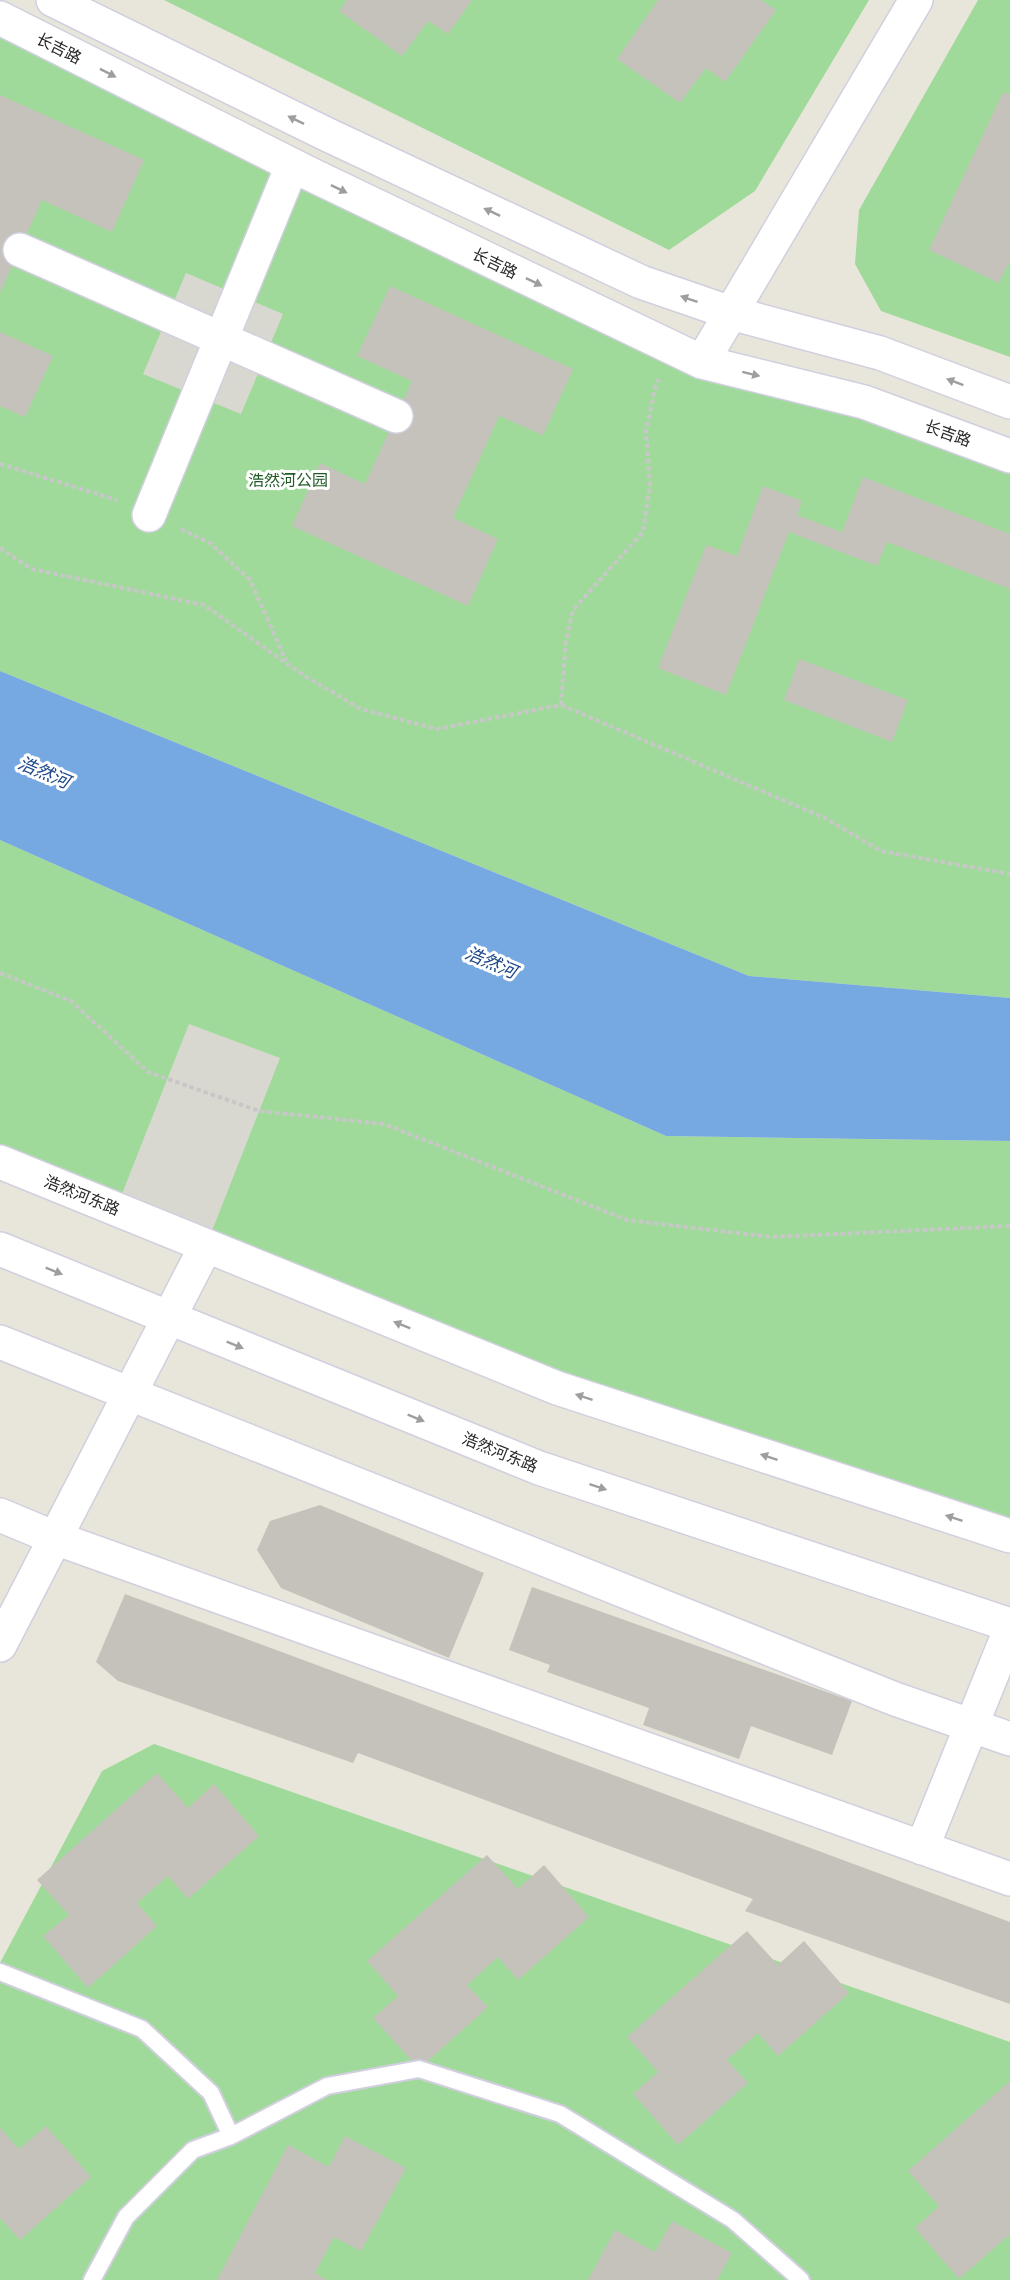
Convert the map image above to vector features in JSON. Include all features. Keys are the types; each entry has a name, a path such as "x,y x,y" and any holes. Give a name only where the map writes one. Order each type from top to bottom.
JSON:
{"street":[{"path":"53,0 326,134 630,277 731,313 880,353 1010,402"},
{"path":"689,356 731,313 916,0"},
{"name":"长吉路","path":"0,18 292,166 689,356 864,402 1010,456"},
{"path":"149,514 292,166"},
{"path":"20,250 396,416"},
{"name":"浩然河东路","path":"0,1162 557,1388 1010,1536"},
{"path":"0,1645 206,1246"},
{"name":"浩然河东路","path":"0,1249 539,1468 1010,1625"},
{"path":"0,1342 894,1699 1010,1739"},
{"path":"0,1515 55,1538 1010,1879"},
{"path":"922,1848 1010,1630"}],"lane":[{"path":"0,1972 142,2029 212,2093 231,2136"},
{"path":"92,2280 126,2217 193,2151 231,2136 327,2086 419,2069 560,2114 733,2220 801,2280"}],"path":[{"path":"561,705 566,641 573,610 643,532 650,485 646,431 656,384 689,356"},
{"path":"0,548 32,569 204,604 303,675 361,709 437,729 561,705 825,818 882,852 1010,874"},
{"path":"0,973 71,1001 148,1072 259,1111 384,1124 627,1220 771,1237 1010,1226"}],"green space":[{"path":"164,0 869,0 755,191 669,250"},
{"path":"978,0 1010,0 1010,357 881,311 855,264 859,210"},
{"name":"浩然河公园","path":"0,18 676,350 1010,456 1010,998 749,976 0,671"},
{"path":"0,840 666,1136 1010,1141 1010,1536 557,1388 0,1162"},
{"path":"154,1744 1010,2042 1010,2280 0,2280 0,1963 102,1771"}],"shaded area":[{"path":"186,273 283,314 241,414 143,374"},
{"path":"189,1024 280,1058 206,1246 116,1209"}],"water":[{"name":"浩然河","path":"0,671 749,976 1010,998 1010,1141 666,1136 0,840"}],"building":[{"path":"347,0 472,0 448,34 428,21 402,56 339,11"},
{"path":"658,0 761,0 776,10 725,82 706,68 680,103 617,59"},
{"path":"1003,92 1010,95 1010,260 999,283 929,250"},
{"path":"0,95 144,160 112,232 42,200 0,293"},
{"path":"390,286 573,369 543,435 499,416 453,518 498,539 468,606 292,526 320,463 365,484 412,381 357,356"},
{"path":"0,332 53,356 25,417 0,406"},
{"path":"863,477 1010,534 1010,589 887,542 877,566 789,532 726,695 658,668 706,545 737,556 763,486 802,501 797,515 842,532"},
{"path":"799,659 908,700 892,742 784,700"},
{"path":"320,1505 484,1573 449,1658 281,1588 257,1550 270,1521"},
{"path":"532,1587 852,1701 832,1755 751,1726 739,1759 643,1725 649,1708 547,1672 550,1665 509,1650"},
{"path":"125,1594 1010,1922 1010,2004 745,1911 753,1899 358,1753 353,1763 118,1681 96,1662"},
{"path":"157,1773 188,1808 214,1784 259,1836 188,1899 168,1876 137,1903 157,1926 88,1988 43,1936 69,1915 37,1880"},
{"path":"487,1855 518,1889 544,1865 589,1917 518,1980 498,1957 467,1985 488,2007 419,2069 373,2018 398,1996 367,1961"},
{"path":"747,1931 778,1965 804,1941 849,1993 778,2056 758,2033 727,2060 748,2083 678,2145 633,2094 658,2072 627,2037"},
{"path":"1010,2081 1010,2192 1008,2194 1010,2196 1010,2234 959,2279 915,2228 939,2206 908,2171"},
{"path":"46,2126 91,2177 20,2240 0,2218 0,2128 19,2149"},
{"path":"345,2136 406,2168 361,2251 334,2237 315,2273 327,2280 217,2280 288,2145 329,2167"},
{"path":"672,2221 732,2253 717,2280 588,2280 615,2230 655,2252"}]}
